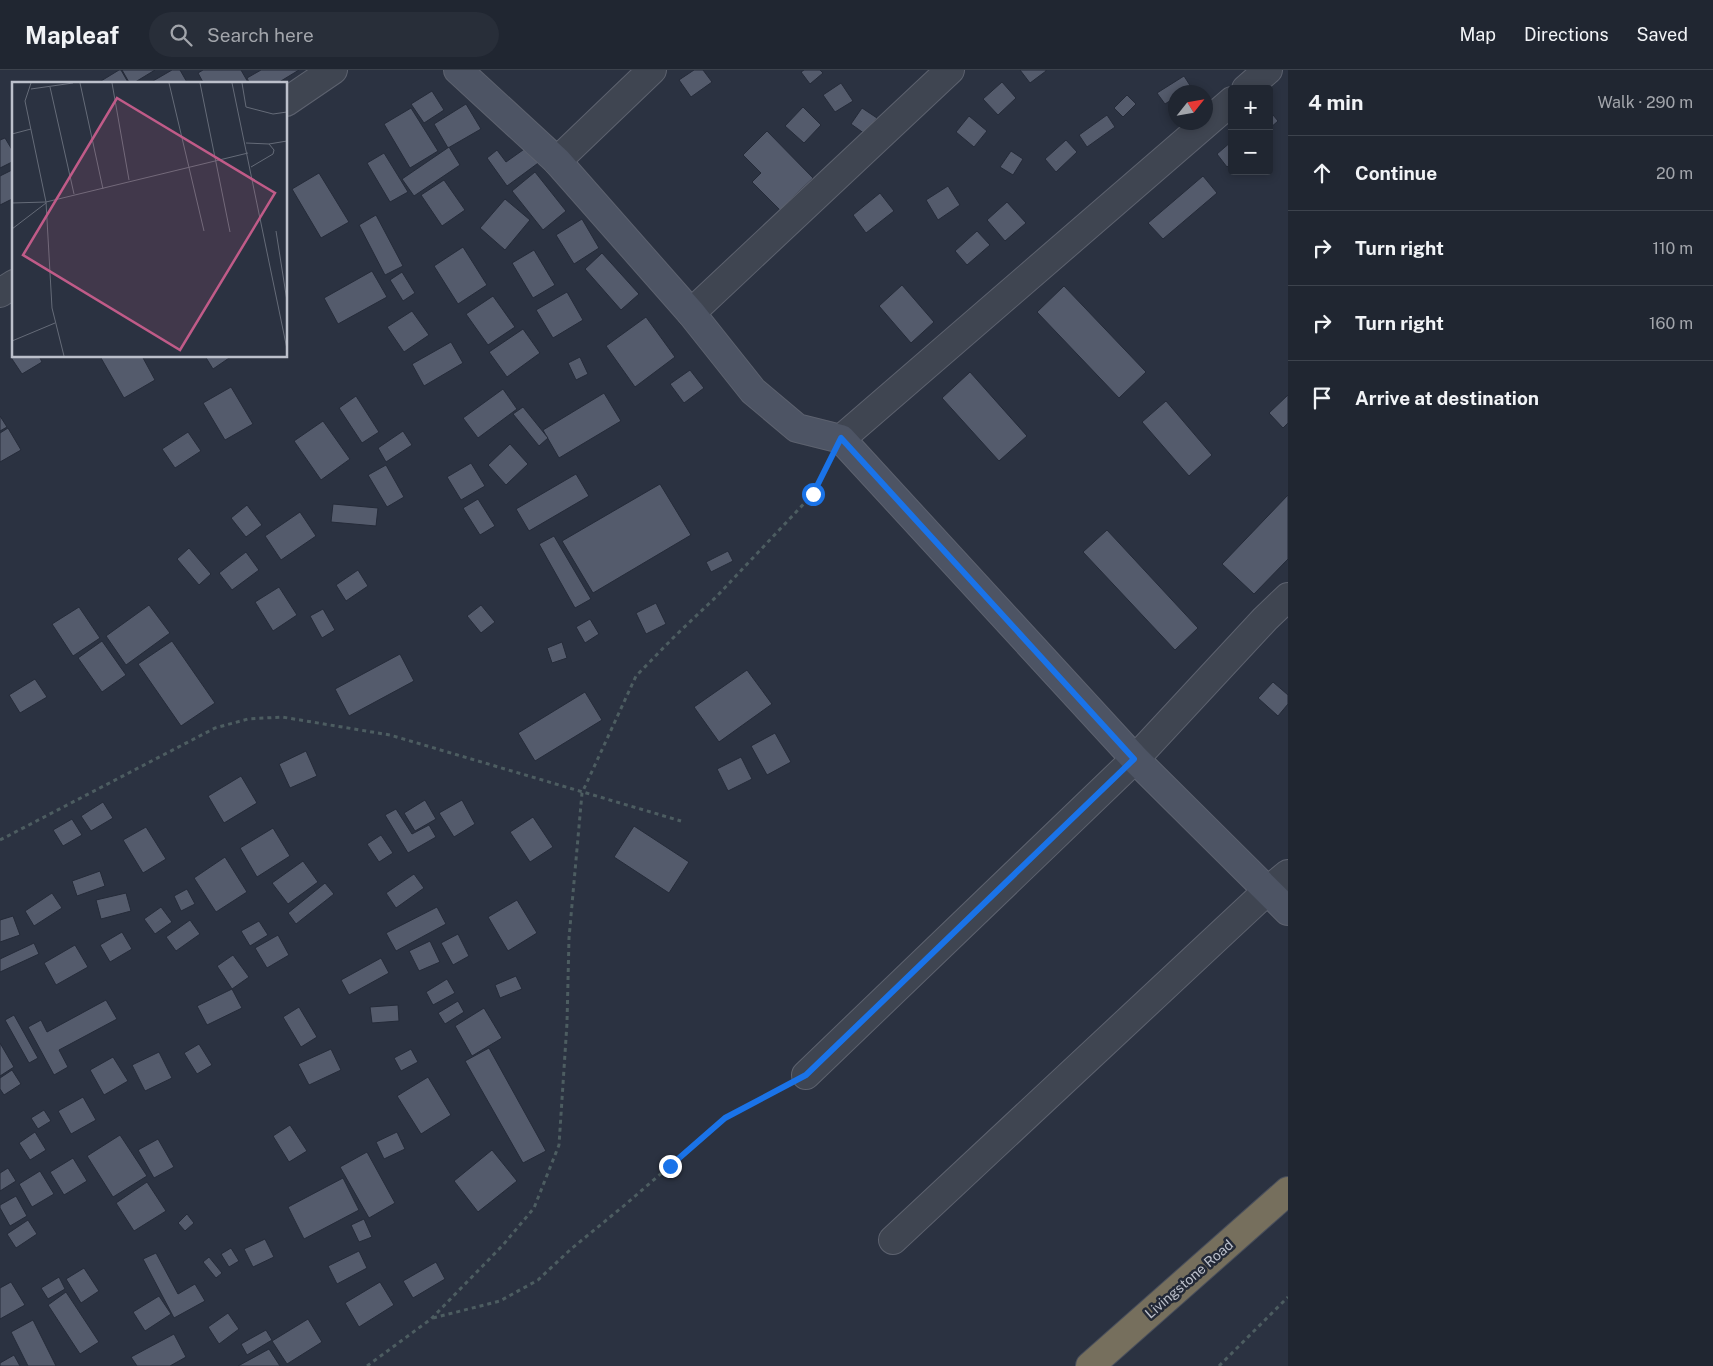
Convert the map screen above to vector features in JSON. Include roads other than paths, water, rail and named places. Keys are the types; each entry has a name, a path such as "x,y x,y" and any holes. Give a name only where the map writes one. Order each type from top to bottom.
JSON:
{"highway":[{"name":"Livingstone Road","path":"1090,1366 1288,1191"}],"street":[{"path":"288,101 333,70"},
{"path":"458,70 557,161 690,313 753,391 797,428 841,438 1134,759 1288,911"},
{"path":"557,161 652,70"},
{"path":"690,313 950,70"},
{"path":"1251,85 1268,70"},
{"path":"841,438 1228,104"},
{"path":"0,293 12,285"},
{"path":"806,1075 1134,759 1265,619 1288,597"},
{"path":"893,1240 1267,891 1288,874"}]}
